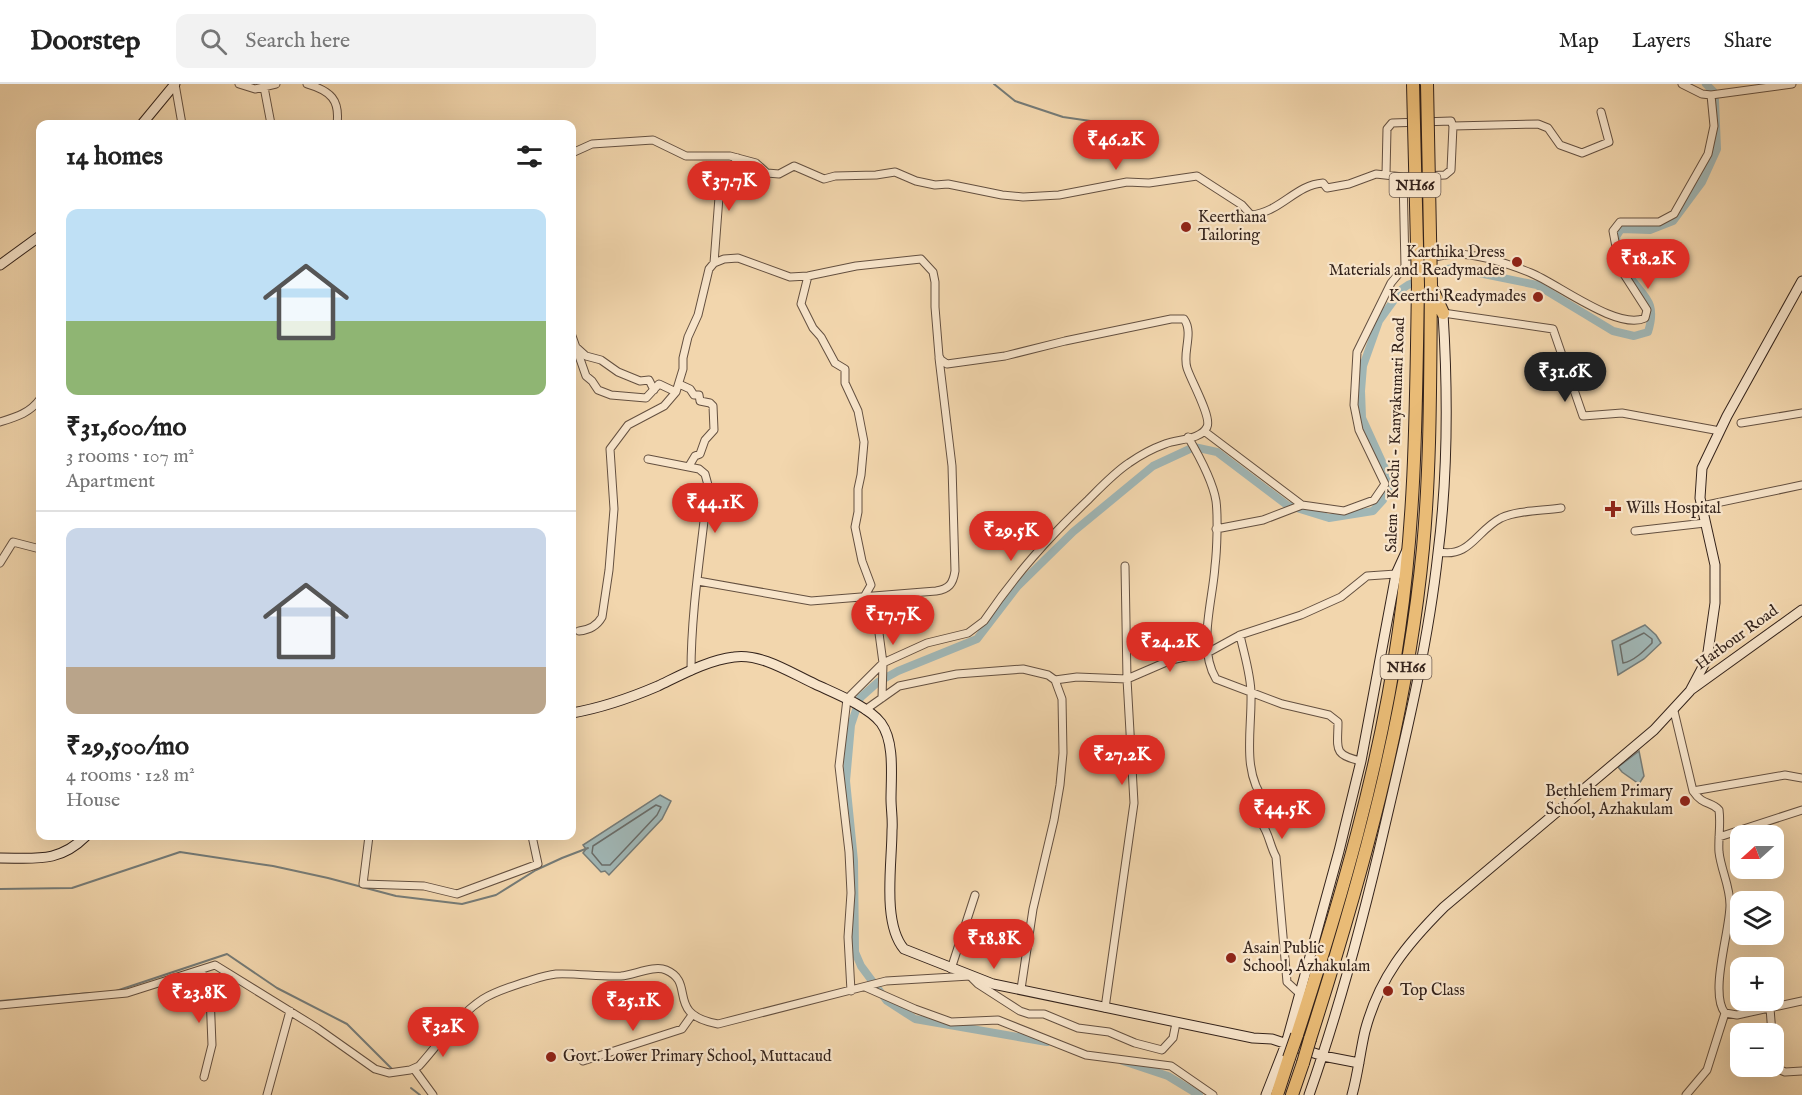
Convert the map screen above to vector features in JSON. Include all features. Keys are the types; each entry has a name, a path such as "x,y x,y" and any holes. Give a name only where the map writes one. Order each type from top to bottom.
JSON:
{"highway":[{"name":"Salem - Kochi - Kanyakumari Road","path":"1277,1095 1334,922 1362,817 1399,630 1414,480 1418,285 1413,84"},
{"name":"Salem - Kochi - Kanyakumari Road","path":"1292,1095 1347,925 1375,820 1412,632 1423,549 1427,492 1431,285 1427,84"},
{"path":"1431,285 1443,313"},
{"path":"1416,378 1430,378"}],"street":[{"path":"145,120 175,84"},
{"path":"175,84 182,120"},
{"path":"239,84 255,89 276,84"},
{"path":"307,84 315,86 333,98 338,108 339,120"},
{"path":"1682,84 1702,94 1711,95 1792,84"},
{"path":"264,87 270,120"},
{"path":"1204,431 1302,505 1344,511 1374,500 1385,484 1359,430 1354,405 1357,352 1391,283 1405,266 1427,258 1455,254 1475,257 1532,273 1617,318 1638,321 1645,318 1647,310 1620,268 1613,231 1620,222 1659,222 1674,214 1708,154 1714,126 1711,95"},
{"path":"1453,126 1538,124 1548,128 1560,144 1582,153 1609,142 1602,112"},
{"path":"576,151 592,144 653,140 686,156 730,156 756,163 767,173 779,174 794,166 824,179 835,176 895,172 916,181 935,185 948,184 1023,197 1059,195 1127,182 1149,183 1197,176 1242,205 1251,215 1282,204 1301,188 1313,184 1323,183 1327,188 1334,187 1376,174 1403,177 1445,175 1451,170 1453,126 1451,121 1392,123 1387,129 1386,174"},
{"path":"714,263 722,183 738,158"},
{"path":"1403,177 1405,266"},
{"path":"0,265 36,239"},
{"path":"579,631 589,630 602,617 609,570 614,508 610,449 628,425 664,406 676,392 684,369 683,358 688,337 698,315 709,269 714,263 724,259 738,258 790,277 808,276 856,266 921,259 933,272 935,282 939,356 952,466 955,571 953,582 944,590 811,601 698,581"},
{"path":"808,276 801,304 835,363 846,369 845,383 858,411 862,428 864,442 855,527 862,561 871,585 864,597"},
{"path":"1352,1095 1366,1029 1376,1000 1392,967 1413,937 1444,907 1654,730 1674,711 1690,691 1707,659 1715,603 1715,565 1700,498 1702,468 1802,281"},
{"path":"1309,1095 1323,1056 1364,913 1407,734 1429,621 1439,552 1447,382 1443,313 1553,329 1583,416 1622,413 1720,431"},
{"path":"851,991 848,937 851,893 850,860 839,766 848,700 883,663 903,652 927,643 960,636 976,628 984,621 1028,560 1107,482 1130,463 1164,444 1195,436 1204,431 1209,420 1185,364 1188,329 1184,319 1171,319 1086,336 983,360 947,363 939,356"},
{"path":"576,346 586,356 601,360 618,372 640,381 649,380 654,390"},
{"path":"576,349 586,376 598,390 611,395 646,398 659,384 676,392"},
{"path":"679,384 690,389 694,395 699,395 700,401 713,406 714,430 705,440 700,454 695,456 689,466"},
{"path":"0,422 21,415 36,403"},
{"path":"1741,423 1802,413"},
{"path":"1188,438 1201,459 1216,500 1215,566 1208,620 1211,671 1216,679 1251,693 1282,704 1329,715 1338,722 1339,753 1343,757 1361,761"},
{"path":"648,459 699,469 705,474 708,485 691,630 691,671"},
{"path":"1702,506 1802,485"},
{"path":"1216,529 1263,520 1302,505"},
{"path":"1439,552 1450,554 1460,551 1503,518 1561,508"},
{"path":"1635,531 1705,523"},
{"path":"0,562 13,542 36,548"},
{"path":"1266,1095 1286,1044 1339,851 1361,761 1396,574 1408,547"},
{"path":"1105,1008 1134,803 1127,679 1125,566"},
{"path":"1055,680 1077,677 1127,679 1171,660 1209,652 1240,634 1301,615 1341,597 1367,576 1396,574"},
{"path":"874,596 883,663 882,698"},
{"name":"Harbour Road","path":"1690,691 1802,610"},
{"path":"1240,634 1251,693 1249,759 1258,793 1266,803 1262,824 1268,832 1270,846 1276,857 1287,982 1300,994"},
{"path":"576,712 610,704 731,657 742,656 764,661 848,700 881,723 891,753 891,920 894,933 904,950 993,984 1176,1023 1272,1040 1323,1056 1359,1063"},
{"path":"865,710 900,686 957,674 1023,669 1048,675 1055,680 1062,699 1063,753 1060,785 1033,909 1021,989"},
{"path":"1674,711 1693,791 1698,799 1716,806 1719,810 1719,851 1728,882 1730,906 1721,968 1721,1008 1725,1013 1737,1015 1756,1011"},
{"path":"1693,791 1785,775 1802,778"},
{"path":"1719,837 1802,810"},
{"path":"0,858 37,859 63,854 82,840"},
{"path":"368,840 363,884 424,886 457,894 538,864 533,840"},
{"path":"951,969 975,895"},
{"path":"0,1005 127,993 215,965 317,1028 375,1069 389,1073 419,1066 469,1010 483,999 500,990 554,974 623,976 662,968 674,974 678,979 684,1005 692,1015 718,1024 886,981 970,976 978,984 1020,1011 1029,1014 1044,1014 1078,1028 1109,1032 1135,1043 1162,1050 1173,1038 1176,1023"},
{"path":"201,970 210,994 212,1045 204,1077"},
{"path":"865,987 951,1022 998,1020 1086,1055 1171,1066 1213,1095"},
{"path":"1784,1005 1802,1001"},
{"path":"267,1095 290,1011"},
{"path":"1686,1095 1707,1070 1725,1013"},
{"path":"583,1061 682,1029 692,1015"},
{"path":"414,1069 433,1095"},
{"path":"1784,1072 1802,1071"}],"water":[{"path":"1645,625 1661,643 1644,659 1618,675 1612,641"},
{"path":"1639,751 1644,776 1639,784 1618,767"},
{"path":"660,795 671,801 662,819 609,875 605,871 601,872 583,853 586,849 583,845"}],"waterway":[{"path":"994,84 1015,101 1063,117 1118,125"},
{"path":"1706,84 1714,92"},
{"path":"1047,1042 915,1019 887,1001 861,966 855,952 854,861 846,781 851,725 860,698 878,682 898,671 977,639 1017,587 1073,532 1153,466 1194,447 1217,452 1287,505 1329,518 1373,511 1383,500 1389,487 1388,475 1362,418 1363,366 1379,321 1402,289 1408,285 1454,268 1537,285 1613,331 1634,336 1648,332 1651,321 1650,306 1625,269 1616,237 1621,229 1650,230 1673,221 1702,182 1717,149 1715,100"},
{"path":"0,889 72,888 180,852 273,866 396,896 462,904 496,895 536,870 588,848"},
{"path":"116,991 227,954 277,988 347,1024 394,1071"},
{"path":"0,1001 90,993"},
{"path":"1123,1061 1168,1076 1199,1095"},
{"path":"411,1088 420,1095"}],"place":[{"name":"Keerthana Tailoring","path":"1186,227"},
{"name":"Karthika Dress Materials and Readymades","path":"1517,262"},
{"name":"Keerthi Readymades","path":"1538,297"},
{"name":"Wills Hospital","path":"1613,509"},
{"name":"Bethlehem Primary School, Azhakulam","path":"1685,801"},
{"name":"Asain Public School, Azhakulam","path":"1231,958"},
{"name":"Top Class","path":"1388,991"},
{"name":"Govt. Lower Primary School, Muttacaud","path":"551,1057"}]}
